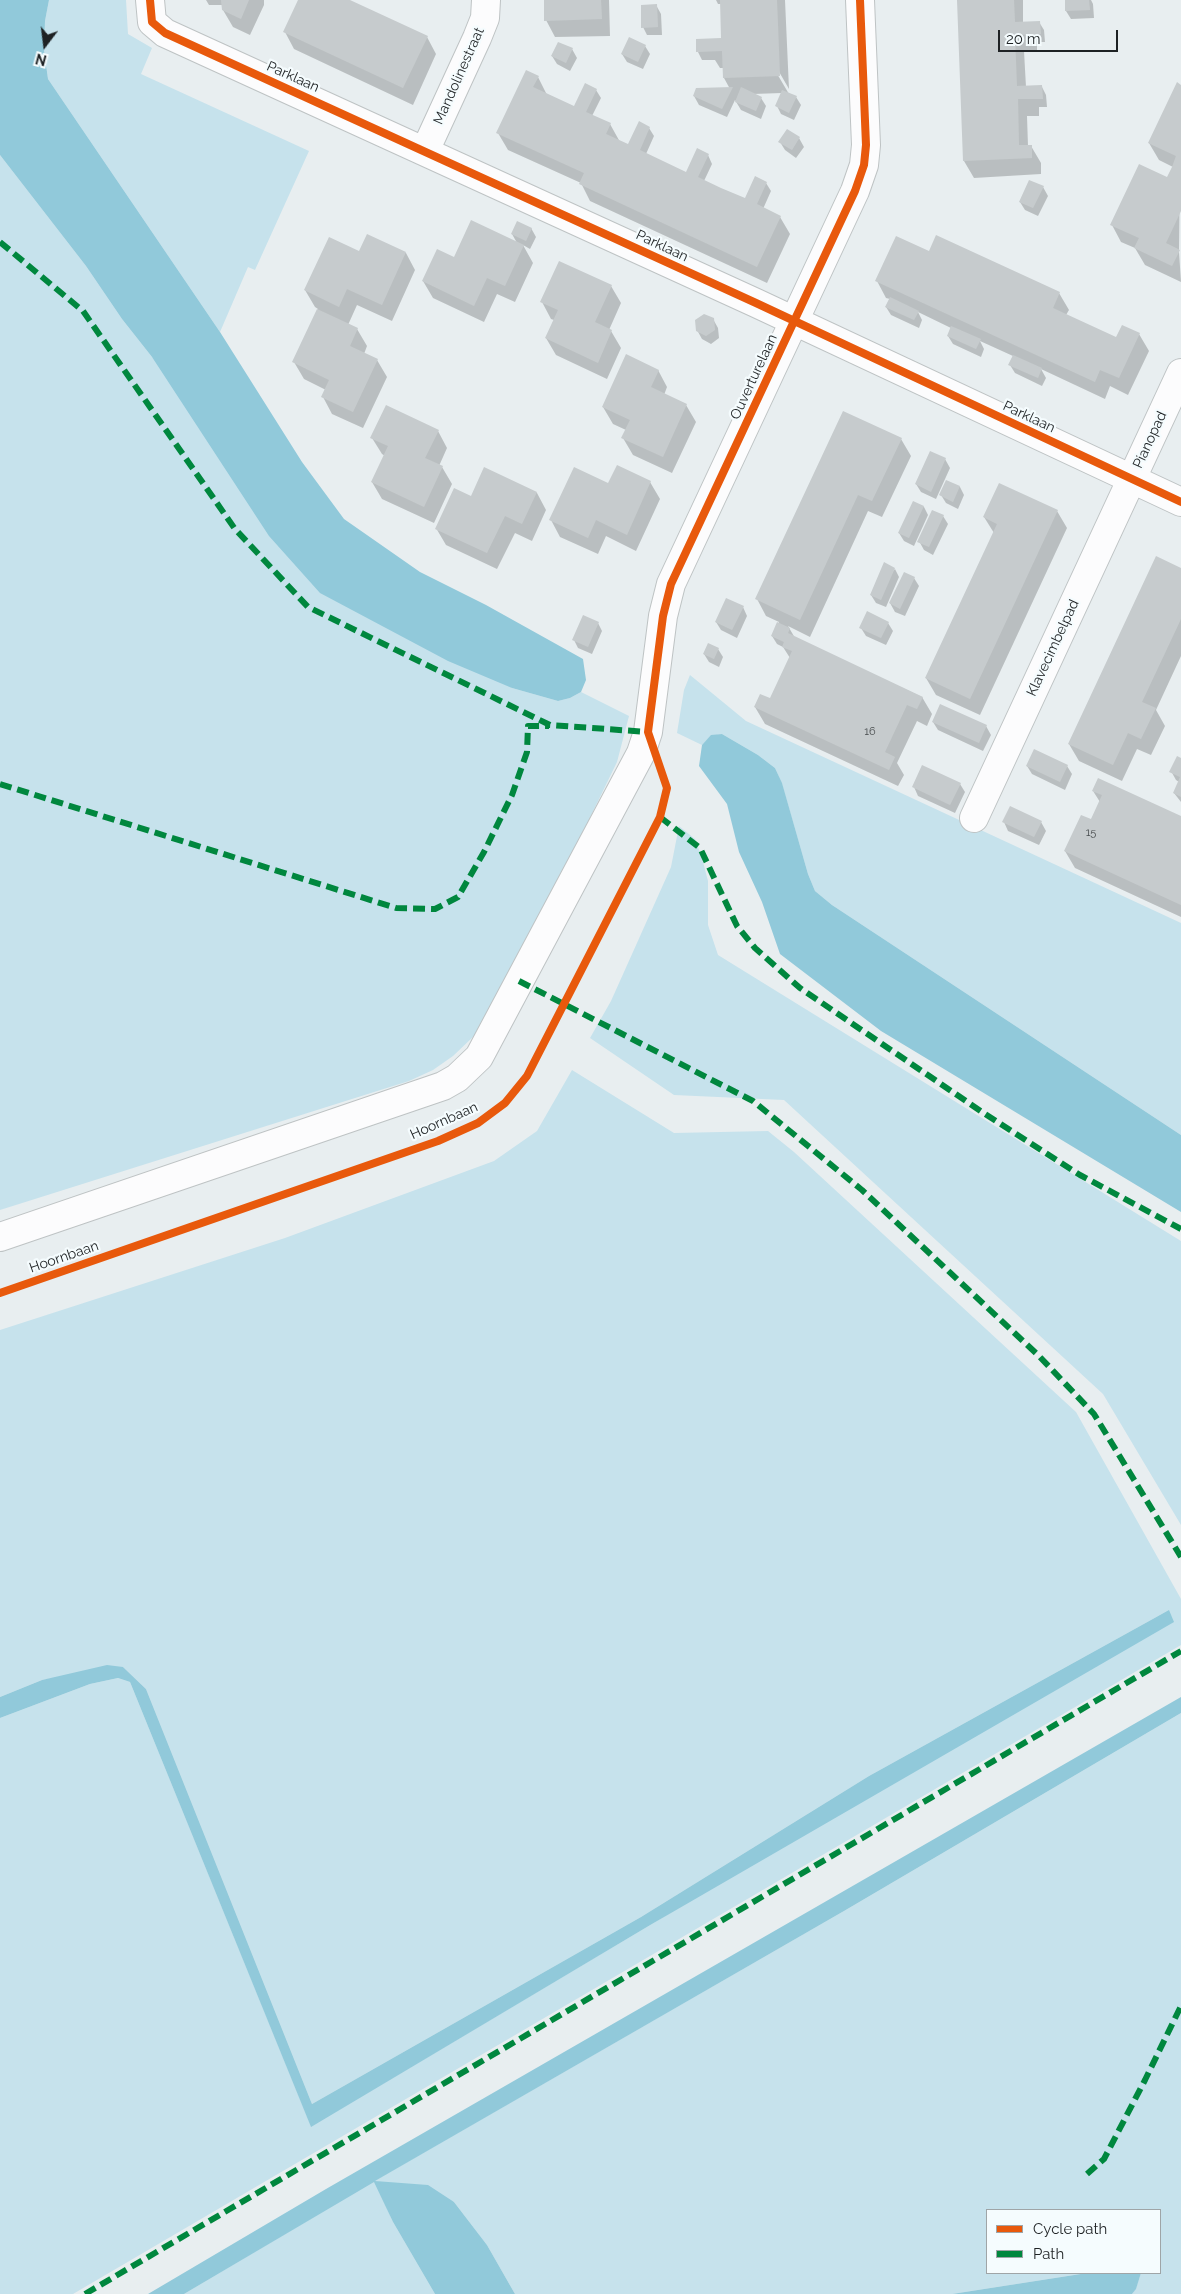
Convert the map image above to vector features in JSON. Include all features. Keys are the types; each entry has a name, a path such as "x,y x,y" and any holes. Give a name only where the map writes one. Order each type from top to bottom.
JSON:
{"street":[{"name":"Parklaan","path":"150,0 152,22 165,33 425,150 1181,502"},
{"name":"Mandolinestraat","path":"425,150 477,38 484,18 486,0"},
{"name":"Ouverturelaan","path":"0,1237 443,1086 457,1078 479,1057 636,762 648,732 662,616 671,584 855,191 864,165 866,145 860,0"},
{"name":"Pianopad","path":"1132,479 1181,373"},
{"name":"Klavecimbelpad","path":"974,818 1132,479"}],"shaded area":[{"path":"49,0 126,0 128,34 152,48 141,74 309,151 255,270 248,267 220,332 48,79 44,50 45,21"},
{"path":"0,155 86,266 122,319 152,357 512,688 558,701 570,698 581,692 629,716 617,762 567,865 474,1036 453,1056 433,1070 409,1081 0,1210"},
{"path":"690,675 746,721 1181,923 1181,1135 832,905 815,891 808,874 782,784 775,768 758,755 722,734 711,736 702,745 677,733 684,690"},
{"path":"679,826 695,839 702,858 708,881 708,925 718,955 1181,1241 1181,1525 1103,1394 784,1100 674,1095 590,1038 611,1001 671,867"},
{"path":"572,1070 674,1133 768,1131 794,1152 1076,1412 1181,1599 1181,1645 73,2294 0,2294 0,1718 90,1684 118,1678 130,1682 311,2126 652,1924 1169,1610 869,1776 641,1917 312,2104 146,1689 123,1667 42,1680 0,1697 0,1330 285,1238 494,1161 537,1131"},
{"path":"1181,1713 1181,2294 1132,2294 1141,2274 1161,2274 1161,2209 986,2209 986,2274 1081,2274 952,2294 515,2294 487,2245 454,2202 375,2181 393,2222 435,2294 184,2294 374,2181 844,1911"}],"water":[{"path":"0,0 49,0 45,21 44,50 48,79 220,332 302,462 344,519 420,572 486,605 583,659 586,680 581,692 570,698 558,701 512,688 448,661 320,593 269,536 152,357 122,319 86,266 0,155"},
{"path":"722,734 758,755 775,768 782,783 808,874 815,891 832,905 1181,1135 1181,1212 881,1031 780,954 762,902 739,852 727,804 699,766 702,745 711,735"},
{"path":"1169,1610 1174,1622 652,1924 311,2127 130,1682 118,1678 90,1684 0,1718 0,1697 42,1680 107,1665 123,1667 146,1689 312,2104 641,1917 869,1776"},
{"path":"1181,1697 1181,1713 844,1911 375,2181 428,2185 454,2202 487,2245 515,2294 435,2294 393,2222 374,2182 184,2294 148,2294 326,2189"},
{"path":"1081,2274 1141,2274 1136,2289 1132,2294 952,2294"}],"building":[{"path":"221,0 249,0 241,19 222,10"},
{"path":"298,0 350,0 428,36 403,88 283,32"},
{"path":"544,0 601,0 602,19 544,21"},
{"path":"720,0 777,0 780,76 723,78 722,51 696,52 696,39 721,38"},
{"path":"957,0 1014,0 1015,22 1040,21 1041,34 1015,35 1017,86 1042,85 1043,99 1018,99 1019,145 1032,145 1032,158 963,161"},
{"path":"1065,0 1089,0 1090,10 1065,11"},
{"path":"657,4 658,27 641,28 641,5"},
{"path":"629,37 646,45 638,62 621,54"},
{"path":"558,42 573,48 566,63 551,56"},
{"path":"526,70 539,76 533,87 574,106 585,83 597,89 586,112 611,123 606,134 628,144 639,121 650,127 640,150 686,172 697,148 709,154 698,177 745,198 755,176 767,182 757,204 781,216 757,267 579,184 584,173 496,133"},
{"path":"1177,82 1181,85 1181,211 1166,243 1180,250 1172,266 1134,248 1139,238 1110,225 1139,164 1167,177 1172,167 1176,156 1148,143"},
{"path":"733,87 722,109 693,96 696,88"},
{"path":"741,87 762,97 756,111 735,102"},
{"path":"782,90 797,96 789,113 775,106"},
{"path":"787,129 800,137 792,150 778,142"},
{"path":"1029,180 1044,186 1033,208 1019,202"},
{"path":"471,220 524,245 505,286 487,278 474,306 422,281 437,249 454,257"},
{"path":"517,221 532,228 526,241 511,234"},
{"path":"367,234 406,252 382,305 347,289 339,307 304,290 329,237 359,251"},
{"path":"936,235 1060,292 1053,308 1116,337 1122,325 1140,333 1119,378 1100,370 1095,382 875,281 896,236 929,251"},
{"path":"559,261 612,285 595,322 612,330 598,363 545,338 558,310 540,302"},
{"path":"890,297 919,311 914,320 885,307"},
{"path":"317,309 358,328 350,346 378,359 353,412 321,397 329,380 292,362"},
{"path":"704,314 714,318 715,330 706,336 696,331 695,320"},
{"path":"951,326 981,339 976,349 947,336"},
{"path":"626,354 659,370 651,387 687,404 663,457 621,438 630,420 602,407"},
{"path":"1013,355 1042,368 1038,378 1008,365"},
{"path":"386,405 439,430 425,458 443,466 424,507 371,482 388,446 370,438"},
{"path":"843,411 902,438 872,501 858,495 800,620 755,599"},
{"path":"930,451 946,458 931,492 915,484"},
{"path":"617,465 651,481 627,535 596,520 588,538 549,520 574,467 608,483"},
{"path":"484,467 537,492 522,524 505,516 487,553 435,529 454,488 471,496"},
{"path":"946,480 960,486 953,502 939,495"},
{"path":"999,483 1058,510 970,699 925,678 997,524 983,517"},
{"path":"913,501 924,506 909,538 898,533"},
{"path":"932,510 944,515 929,547 917,542"},
{"path":"1156,556 1181,568 1181,619 1142,702 1156,708 1141,739 1128,733 1113,765 1068,744"},
{"path":"884,562 895,568 881,600 870,595"},
{"path":"904,572 915,577 900,609 889,603"},
{"path":"726,598 744,606 732,630 715,622"},
{"path":"867,611 889,622 881,638 859,628"},
{"path":"583,615 599,622 588,647 572,640"},
{"path":"777,622 790,628 788,633 923,697 917,709 907,705 885,752 895,757 889,770 754,707 760,694 770,698 792,651 782,647 784,642 771,636"},
{"path":"708,643 719,648 714,659 703,654"},
{"path":"940,704 987,725 979,743 932,722"},
{"path":"1034,749 1068,765 1060,782 1026,766"},
{"path":"1177,756 1181,758 1181,797 1173,793 1180,777 1169,772"},
{"path":"922,765 961,783 950,805 912,787"},
{"path":"1098,778 1181,816 1181,905 1064,851 1081,815 1091,819 1102,795 1092,791"},
{"path":"1010,806 1042,821 1034,837 1002,822"}],"marked path":[{"path":"0,242 83,311 235,529 308,607 550,725 648,732"},
{"path":"0,784 396,908 435,909 458,897 484,852 512,795 527,752 528,726 549,726"},
{"path":"660,817 700,848 737,926 755,948 800,988 982,1112 1080,1175 1181,1229"},
{"path":"519,981 753,1101 862,1190 1039,1356 1094,1414 1181,1557"},
{"path":"85,2294 1181,1651"},
{"path":"1087,2174 1104,2159 1181,2006"}],"cycle path":[{"path":"150,0 152,22 165,33 756,303 1181,502"},
{"name":"Hoornbaan","path":"0,1293 438,1141 478,1123 505,1103 527,1076 660,817 667,788 648,732 663,616 671,584 855,191 864,165 866,145 860,0"}]}
